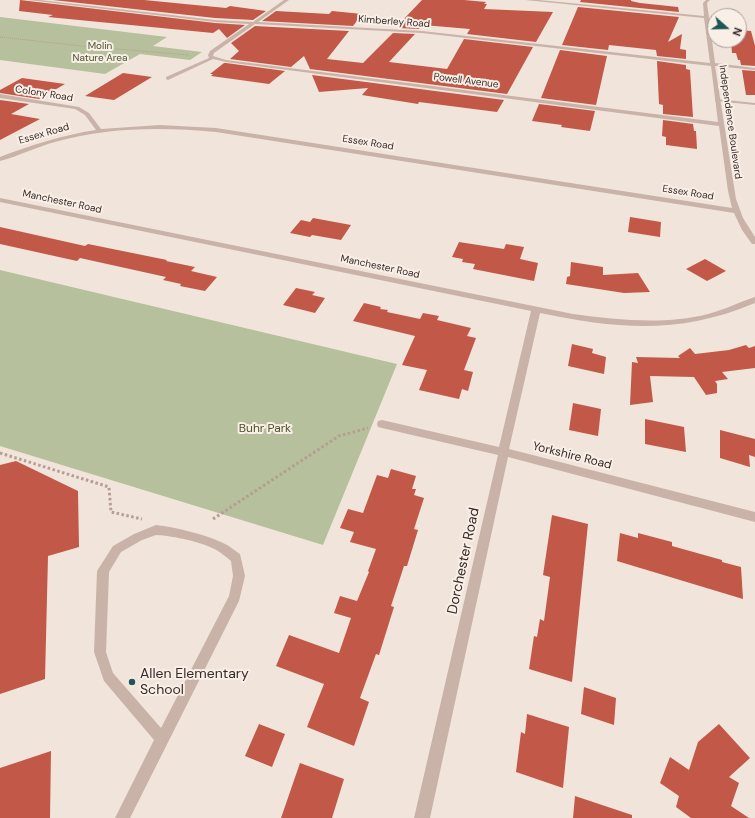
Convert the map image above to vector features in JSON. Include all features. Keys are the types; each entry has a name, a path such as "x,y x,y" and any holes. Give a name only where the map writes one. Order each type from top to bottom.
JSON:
{"street":[{"name":"Kimberley Road","path":"30,0 177,17 254,23 422,32 755,69"},
{"path":"168,78 211,56 287,0"},
{"path":"527,0 706,17"},
{"name":"Independence Boulevard","path":"708,0 705,3 706,17 720,124 735,210 739,220 755,242"},
{"name":"Powell Avenue","path":"211,56 226,61 720,124"},
{"name":"Colony Road","path":"0,96 77,108 88,114 100,130"},
{"name":"Essex Road","path":"0,159 38,144 100,130 145,126 179,126 216,130 735,210"},
{"name":"Manchester Road","path":"0,200 573,317 644,325 675,323 708,318 736,309 755,300"},
{"name":"Dorchester Road","path":"422,818 536,310"},
{"name":"Yorkshire Road","path":"382,424 755,517"}],"lane":[{"path":"717,100 755,104"},
{"path":"122,818 235,597 239,576 236,558 221,547 189,536 169,531 156,530 138,537 117,549 102,571 100,652 108,677 162,739"}],"path":[{"path":"0,36 81,46 211,56"},
{"path":"213,519 339,436 382,424"},
{"path":"0,452 109,487 111,512 145,520"}],"green space":[{"name":"Molin Nature Area","path":"0,17 167,37 153,46 202,52 190,60 140,54 105,74 0,60"},
{"name":"Buhr Park","path":"0,270 397,364 323,545 0,446"}],"building":[{"path":"20,0 215,23 245,25 227,38 219,29 213,33 48,17 53,15 19,11"},
{"path":"53,0 144,0 226,8 230,6 266,11 253,20 215,18"},
{"path":"422,0 464,0 486,2 484,4 487,4 484,9 553,12 536,42 467,34 470,29 423,25 419,29 398,28 402,24 399,24"},
{"path":"581,0 631,0 640,3 678,7 679,12 580,2"},
{"path":"578,7 679,17 668,42 682,34 680,49 686,50 686,59 657,56 656,50 609,45 608,50 562,45"},
{"path":"276,11 329,14 332,11 362,14 353,26 262,21"},
{"path":"255,26 349,31 327,59 363,63 393,33 415,34 389,62 447,69 464,39 533,47 507,94 310,69 304,56 291,67 230,59 239,51 231,43"},
{"path":"747,31 751,31 755,46 755,66 741,65 736,53 732,53 732,48 747,48"},
{"path":"560,50 607,56 596,105 541,98"},
{"path":"657,61 686,65 686,69 690,70 693,117 663,114 663,105 659,104"},
{"path":"224,63 285,71 269,84 211,76 213,74 210,74"},
{"path":"742,70 755,71 755,95 746,95"},
{"path":"123,73 152,77 114,100 85,96"},
{"path":"312,75 504,100 497,112 419,102 418,104 362,95 368,88 319,92"},
{"path":"22,78 65,84 39,99 0,93 0,90"},
{"path":"0,100 29,104 11,114 40,119 0,140"},
{"path":"539,104 595,111 590,131 532,121"},
{"path":"663,120 693,124 694,131 696,131 697,149 666,145 666,137 662,136"},
{"path":"630,217 661,222 660,237 628,232"},
{"path":"313,218 351,225 341,240 312,235 310,237 290,233 301,220 310,222"},
{"path":"0,227 85,246 88,244 167,260 166,261 195,267 191,271 217,277 205,291 180,286 181,284 163,280 166,277 80,258 77,261 0,244"},
{"path":"459,242 504,249 506,244 524,247 520,259 538,263 534,281 473,269 475,264 462,262 463,259 452,257"},
{"path":"705,259 726,271 707,281 686,269"},
{"path":"571,262 603,267 603,275 638,273 650,292 624,293 566,284 567,277 570,276"},
{"path":"296,288 315,292 312,295 325,298 315,313 283,305"},
{"path":"364,303 381,307 380,309 388,310 387,312 420,319 423,313 439,316 437,320 471,328 467,336 476,338 464,370 473,372 468,391 462,389 459,399 419,390 427,370 402,365 415,336 353,321"},
{"path":"572,344 593,349 592,353 606,357 604,374 568,366"},
{"path":"746,345 749,348 755,346 755,368 722,372 728,379 715,381 717,384 717,393 706,395 694,377 650,376 653,402 630,405 632,362 638,363 636,357 680,358 678,356 690,348 695,354 729,350"},
{"path":"573,403 601,409 598,436 569,430"},
{"path":"645,419 684,427 686,452 645,444"},
{"path":"720,430 755,439 755,457 749,455 750,467 720,458"},
{"path":"16,461 78,491 79,547 48,556 45,679 0,694 0,465"},
{"path":"391,469 416,476 412,489 416,489 414,495 424,498 414,529 418,530 407,566 404,566 391,606 394,607 379,655 376,654 360,698 369,702 354,746 307,727 324,684 276,666 289,635 339,653 351,618 334,613 340,596 357,601 369,572 368,571 376,549 350,542 354,532 340,528 348,509 363,513 377,475 388,478"},
{"path":"552,515 588,524 572,682 529,669 534,636 537,637 540,619 544,621 550,577 543,575"},
{"path":"620,533 638,538 638,533 672,542 672,546 741,567 743,599 617,561"},
{"path":"584,687 616,698 614,725 581,714"},
{"path":"527,714 569,727 563,788 516,772 521,732 525,734"},
{"path":"259,724 285,734 272,767 245,756"},
{"path":"719,724 750,758 729,777 739,783 731,806 749,818 691,818 676,807 679,796 660,783 670,757 689,770 698,742"},
{"path":"51,751 50,818 0,818 0,768"},
{"path":"300,763 344,779 332,818 281,818"},
{"path":"575,796 632,815 632,818 573,818"}],"place":[{"name":"Allen Elementary School","path":"132,682"}]}
